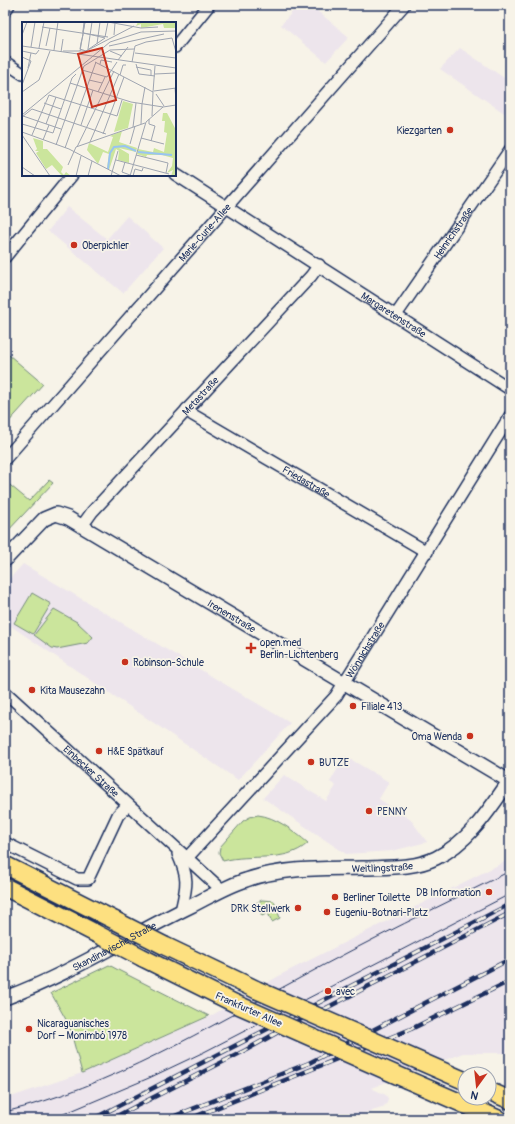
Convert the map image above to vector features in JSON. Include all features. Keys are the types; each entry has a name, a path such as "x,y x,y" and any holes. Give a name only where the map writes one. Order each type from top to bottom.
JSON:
{"main road":[{"name":"Frankfurter Allee","path":"5,865 257,990 457,1077"},
{"name":"Frankfurter Allee","path":"5,887 236,1004 498,1119"},
{"path":"497,1095 510,1100"}],"street":[{"path":"5,11 9,5"},
{"path":"176,46 208,5"},
{"name":"Marie-Curie-Allee","path":"5,459 404,5"},
{"path":"5,62 22,73"},
{"name":"Heinrichstraße","path":"396,315 510,150"},
{"name":"Margaretenstraße","path":"176,175 510,389"},
{"path":"5,258 71,176"},
{"name":"Metastraße","path":"82,526 92,512 311,276 319,265"},
{"name":"Friedastraße","path":"187,409 193,415 427,552"},
{"name":"Wönnichstraße","path":"186,859 336,696 427,552 510,416"},
{"name":"Irenenstraße","path":"5,560 44,519 56,514 68,518 510,780"},
{"name":"Einbecker Straße","path":"5,692 127,806 222,890"},
{"name":"Weitlingstraße","path":"222,890 245,880 292,870 413,866 433,859 451,849 472,831 510,780"},
{"path":"5,843 77,879 88,879 118,815 127,806"},
{"name":"Einbecker Straße","path":"176,850 186,871 187,882 181,910"},
{"name":"Skandinavische Straße","path":"5,998 55,977 181,910 222,890"}],"shaded area":[{"path":"298,5 310,5 349,37 326,62 281,25"},
{"path":"460,48 510,82 510,117 440,69"},
{"path":"67,207 107,239 127,216 163,248 123,293 48,231"},
{"name":"Robinson-Schule","path":"23,564 290,723 238,780 5,622 5,584"},
{"path":"345,756 389,782 379,799 411,820 427,842 392,851 346,854 263,798 284,775 326,801 336,786 330,782"},
{"path":"510,859 510,1053 463,1053 371,1088 386,1095 388,1099 387,1103 382,1108 344,1119 5,1119 5,1099 82,1073 209,1017 284,973"}],"green space":[{"path":"9,355 43,384 6,425 5,360"},
{"path":"49,480 53,483 5,534 5,481 29,501"},
{"path":"32,593 51,604 33,634 14,623"},
{"path":"54,609 77,622 93,637 88,643 57,649 52,648 34,635"},
{"path":"258,815 265,816 291,829 308,843 289,854 223,861 219,853 220,847 243,821"},
{"path":"262,900 274,901 280,918 272,922 268,913 262,916 256,903"},
{"path":"109,965 209,1016 82,1073 69,1025 51,993"}],"tram line":[{"path":"5,1112 44,1101 120,1072 193,1036 352,950 510,871"},
{"path":"52,1119 149,1078 204,1052 510,894"}],"railway":[{"path":"93,1119 510,904"},
{"path":"307,1018 510,913"},
{"path":"167,1119 309,1063 510,959"},
{"path":"189,1119 411,1029 510,981"},
{"path":"111,1119 246,1050 312,1013"}],"place":[{"name":"Kiezgarten","path":"450,130"},
{"name":"Oberpichler","path":"74,245"},
{"name":"open.med Berlin-Lichtenberg","path":"251,648"},
{"name":"Robinson-Schule","path":"125,662"},
{"name":"Kita Mausezahn","path":"32,690"},
{"name":"Filiale 413","path":"353,706"},
{"name":"Oma Wenda","path":"470,736"},
{"name":"H&E Spätkauf","path":"99,751"},
{"name":"BUTZE","path":"311,762"},
{"name":"PENNY","path":"369,811"},
{"name":"DB Information","path":"489,892"},
{"name":"Berliner Toilette","path":"335,897"},
{"name":"DRK Stellwerk","path":"298,908"},
{"name":"Eugeniu-Botnari-Platz","path":"327,912"},
{"name":"avec","path":"328,991"},
{"name":"Nicaraguanisches Dorf – Monimbó 1978","path":"29,1029"}]}
